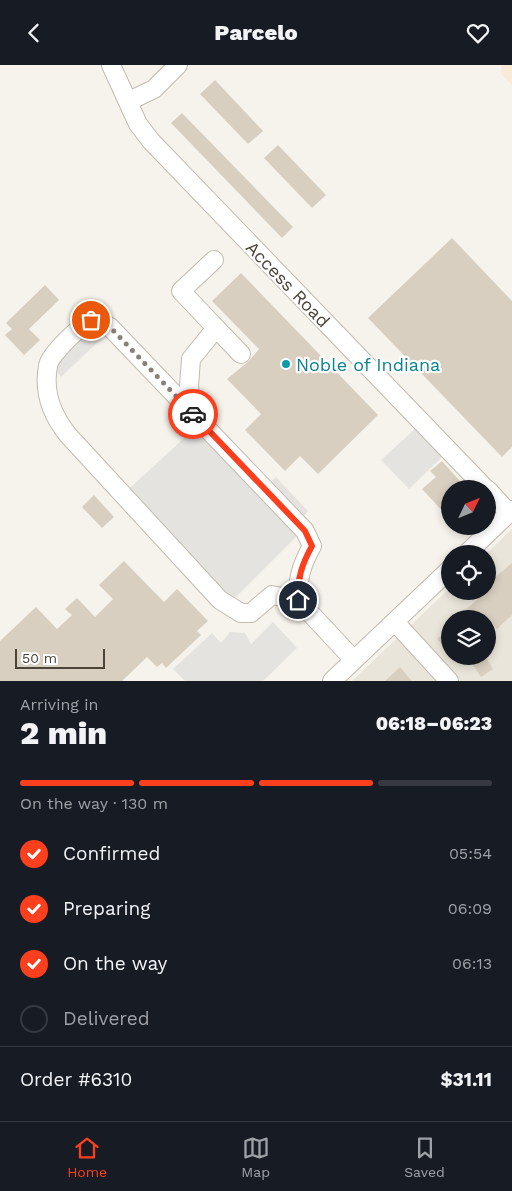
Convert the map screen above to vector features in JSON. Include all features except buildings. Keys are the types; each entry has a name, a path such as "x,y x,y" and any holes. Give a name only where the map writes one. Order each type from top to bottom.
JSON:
{"street":[{"name":"Access Road","path":"111,65 138,124 151,141 478,480"},
{"path":"129,101 154,89 178,65"},
{"path":"214,260 180,291 241,354"},
{"path":"298,600 297,581 312,546 305,531 110,327 98,319 91,320 82,326 50,357 46,382 55,419 214,593 240,613 251,613 272,595 304,561"},
{"path":"192,413 189,385 190,359 216,328"},
{"name":"Access Road","path":"496,497 511,511"},
{"path":"475,545 511,511"},
{"path":"332,681 441,578"},
{"path":"272,595 298,600 354,660"},
{"path":"394,622 449,681"}],"shaded area":[{"path":"502,65 512,65 512,85 501,74"},
{"path":"93,326 102,338 61,377 52,366"},
{"path":"195,428 259,493 276,477 308,511 303,517 309,524 233,600 130,488"},
{"path":"415,429 442,457 409,489 381,460"},
{"path":"512,529 512,681 352,681 441,597 441,600 496,600 495,545"},
{"path":"273,622 297,648 263,681 185,681 173,669 212,633 221,643 230,632 245,633 251,644"}],"way so far":[{"path":"91,320 98,319 110,327 193,414"}],"place":[{"name":"Noble of Indiana","path":"286,364"}],"route":[{"path":"193,414 305,531 312,546 297,581 298,600"}]}
